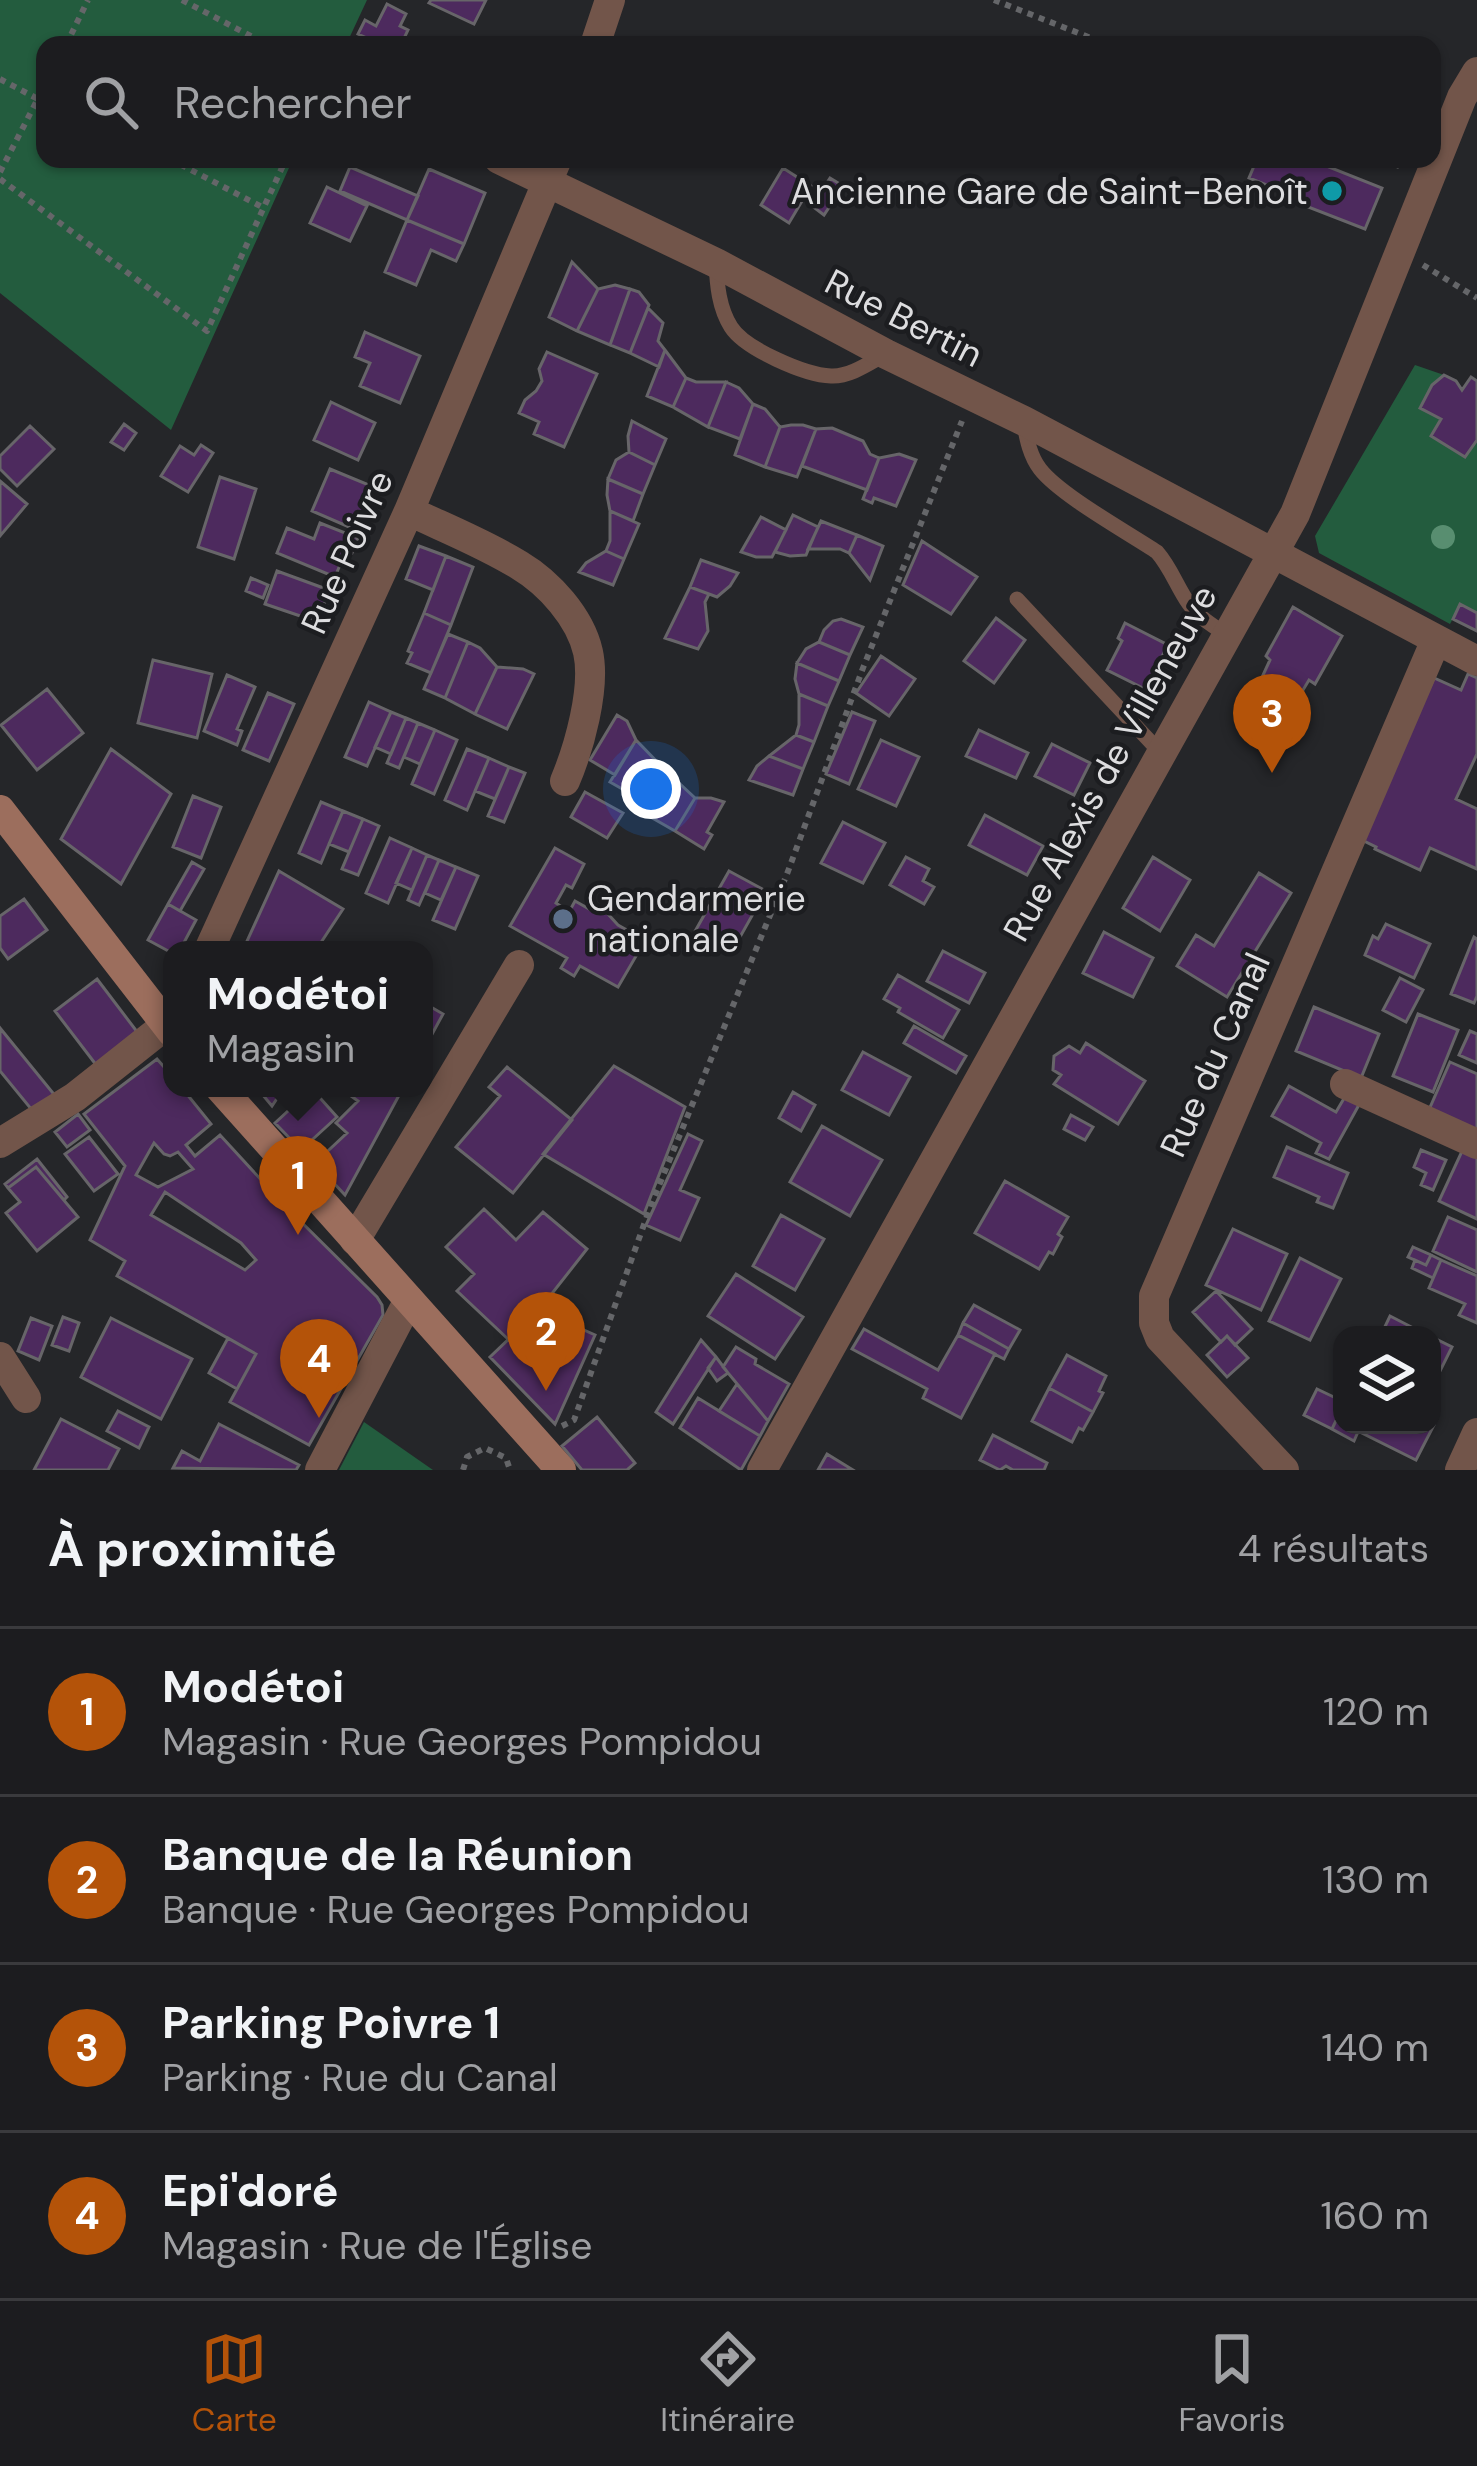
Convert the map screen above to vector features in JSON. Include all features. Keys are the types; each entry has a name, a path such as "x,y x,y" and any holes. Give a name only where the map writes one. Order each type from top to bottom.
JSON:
{"main road":[{"path":"0,810 163,1016"},
{"path":"228,1097 561,1470"}],"street":[{"path":"599,36 610,0"},
{"name":"Rue Alexis de Villeneuve","path":"1441,148 1477,72"},
{"name":"Rue Alexis de Villeneuve","path":"762,1470 1295,514 1433,168"},
{"name":"Rue Bertin","path":"553,171 886,354 1024,421 1477,661"},
{"name":"Rue Poivre","path":"213,941 409,512 553,171"},
{"path":"409,512 519,565 544,584 580,631 589,656 587,705 578,752 565,781"},
{"name":"Rue du Canal","path":"1284,1470 1160,1338 1154,1324 1154,1296 1436,640"},
{"path":"356,1240 519,964"},
{"path":"0,1143 76,1097 163,1030"},
{"path":"1345,1084 1477,1144"},
{"path":"320,1470 410,1300"},
{"path":"0,1357 26,1398"},
{"path":"1460,1470 1477,1432"}],"lane":[{"path":"716,263 718,297 732,329 755,348 805,370 835,377 886,354"},
{"path":"1024,421 1028,445 1052,482 1157,552 1196,614 1228,636"},
{"path":"1017,599 1160,752"}],"path":[{"path":"70,36 88,0"},
{"path":"182,0 251,36"},
{"path":"994,0 1086,36"},
{"path":"0,80 36,90"},
{"path":"36,104 0,176 207,331 282,168"},
{"path":"187,168 264,208"},
{"path":"1399,251 1477,298"},
{"path":"506,1458 574,1420 651,1205 787,874 972,396"},
{"path":"463,1470 467,1457 485,1448 506,1458 510,1470"}],"green space":[{"path":"0,0 367,0 350,36 36,36 36,168 289,168 171,430 0,293"},
{"path":"1415,365 1444,375 1431,385 1420,408 1441,419 1432,437 1464,456 1477,440 1477,613 1460,605 1450,624 1319,553 1315,536"},
{"path":"364,1422 433,1470 339,1470"}],"building":[{"path":"486,0 474,24 429,3"},
{"path":"387,4 406,14 400,26 408,30 405,36 358,34 365,20 376,26"},
{"path":"352,168 418,196 407,220 340,191"},
{"path":"783,168 811,186 789,223 761,205"},
{"name":"Ancienne Gare de Saint-Benoît","path":"1253,168 1332,168 1382,188 1365,229 1290,200 1292,195 1249,178"},
{"path":"429,169 485,193 464,244 407,220"},
{"path":"830,178 843,186 824,215 812,206"},
{"path":"327,187 367,206 350,241 310,223"},
{"path":"407,220 464,244 456,261 431,250 416,285 385,272"},
{"path":"572,262 598,289 577,331 549,317"},
{"path":"615,285 630,289 610,345 577,331 598,289"},
{"path":"630,289 649,305 630,353 610,345"},
{"path":"648,308 663,323 658,341 665,350 659,367 630,353"},
{"path":"365,332 420,356 400,403 360,386 370,363 355,357"},
{"path":"665,350 686,378 673,407 647,396"},
{"path":"547,352 597,374 564,447 534,434 539,422 519,413 542,381 539,369"},
{"path":"1444,375 1462,390 1471,377 1477,381 1477,440 1465,457 1431,436 1441,419 1420,408 1432,385"},
{"path":"686,378 726,382 708,427 673,407"},
{"path":"726,382 753,404 740,439 708,427"},
{"path":"331,402 375,423 358,460 314,440"},
{"path":"753,404 765,409 780,427 765,467 735,455"},
{"path":"632,421 666,439 655,465 629,452"},
{"path":"124,424 136,433 124,450 111,442"},
{"path":"30,426 54,449 17,486 0,469 0,456"},
{"path":"780,427 816,429 797,477 765,467"},
{"path":"832,428 863,441 870,454 879,458 867,490 802,466 816,429"},
{"path":"201,445 213,453 188,492 161,476 180,446 194,455"},
{"path":"629,452 655,465 643,494 608,479 616,460"},
{"path":"899,454 916,460 896,506 863,499 879,458"},
{"path":"330,469 369,485 366,492 372,494 356,530 312,511"},
{"path":"220,477 256,489 234,559 198,547"},
{"path":"608,479 643,494 633,521 610,511"},
{"path":"0,481 27,504 0,536"},
{"path":"610,511 639,524 624,559 606,551"},
{"path":"793,515 818,527 806,555 775,552"},
{"path":"761,517 786,530 772,557 741,552"},
{"path":"821,521 857,535 849,553 808,549"},
{"path":"320,523 358,538 352,553 346,550 335,577 277,553 287,528 314,539"},
{"path":"857,535 883,546 870,580 849,553"},
{"path":"922,541 977,577 951,614 903,585"},
{"path":"419,546 446,556 433,590 406,579"},
{"path":"606,551 624,559 613,585 579,572"},
{"path":"446,556 473,567 451,625 424,613"},
{"path":"701,560 738,573 717,597 690,587"},
{"path":"277,571 329,590 318,622 265,604"},
{"path":"251,578 268,585 263,598 246,591"},
{"path":"690,587 709,594 705,602 708,631 698,649 665,638"},
{"path":"1460,604 1477,613 1477,631 1453,619"},
{"path":"1293,607 1342,636 1315,684 1309,680 1300,695 1263,675 1270,660 1266,656"},
{"path":"424,613 451,625 431,673 407,663"},
{"path":"996,618 1025,640 994,683 964,661"},
{"path":"841,619 863,627 850,655 819,642 824,630"},
{"path":"1125,623 1168,645 1145,689 1107,670 1122,641 1118,638"},
{"path":"448,634 468,642 445,698 424,689"},
{"path":"468,642 497,667 475,714 445,698"},
{"path":"819,642 850,655 839,681 797,663 806,649"},
{"path":"881,656 915,679 889,716 856,693"},
{"path":"153,660 212,674 197,738 138,723"},
{"path":"797,663 839,681 828,706 799,694"},
{"path":"497,667 534,674 507,729 475,714"},
{"path":"1468,674 1477,678 1477,754 1456,799 1477,809 1477,869 1430,848 1420,870 1360,839 1434,678 1461,690"},
{"path":"227,675 255,687 237,729 242,731 237,745 204,731"},
{"path":"47,689 83,733 37,770 1,725"},
{"path":"268,693 294,704 269,761 243,750"},
{"path":"799,694 828,706 814,742 796,735"},
{"path":"369,702 391,712 367,766 345,757"},
{"path":"391,712 406,718 391,754 375,747"},
{"path":"852,712 875,721 849,784 826,774"},
{"path":"617,715 627,721 636,740 615,775 590,760"},
{"path":"406,718 418,723 399,768 387,763"},
{"path":"418,723 435,730 420,764 404,757"},
{"path":"435,730 457,740 434,794 412,784"},
{"path":"979,730 1028,753 1016,778 966,756"},
{"path":"796,735 814,742 803,769 769,756"},
{"path":"636,740 664,769 645,802 610,782"},
{"path":"881,740 919,757 896,806 858,789"},
{"path":"1052,744 1090,763 1074,795 1035,776"},
{"path":"111,749 171,794 121,884 61,839"},
{"path":"467,749 489,758 467,810 445,800"},
{"path":"769,756 803,769 793,795 749,780"},
{"path":"489,758 509,767 495,799 475,791"},
{"path":"509,767 525,773 504,822 488,816"},
{"path":"664,769 695,798 675,831 640,811"},
{"path":"585,792 623,813 607,838 571,817"},
{"path":"193,796 221,807 201,858 173,847"},
{"path":"695,798 724,802 707,832 712,835 704,849 675,831"},
{"path":"321,802 343,811 321,863 299,853"},
{"path":"343,811 363,819 349,852 329,844"},
{"path":"985,815 1043,846 1027,875 969,845"},
{"path":"363,819 379,826 358,875 342,869"},
{"path":"843,822 885,843 863,883 821,863"},
{"path":"390,838 412,848 388,903 366,893"},
{"path":"412,848 427,855 412,890 396,883"},
{"name":"Gendarmerie nationale","path":"555,848 584,864 572,888 566,885 556,903 569,912 575,901 607,913 632,933 627,945 639,951 618,987 580,966 574,976 561,968 567,958 510,926"},
{"path":"427,855 439,860 419,905 408,900"},
{"path":"906,857 929,869 923,881 934,887 924,904 890,885"},
{"path":"1153,857 1190,880 1160,931 1123,908"},
{"path":"439,860 456,867 441,900 425,893"},
{"path":"192,862 204,869 180,911 168,904"},
{"path":"456,867 478,876 455,929 433,920"},
{"path":"279,871 343,909 322,941 247,941"},
{"path":"729,871 766,891 731,953 714,943 708,953 689,942"},
{"path":"1259,873 1291,893 1227,997 1177,966 1196,935 1214,946"},
{"path":"24,899 47,930 8,959 0,948 0,916"},
{"path":"168,904 196,920 185,941 163,941 163,948 148,940"},
{"path":"1386,924 1430,944 1414,978 1365,955 1373,936 1378,939"},
{"path":"1104,932 1153,958 1133,997 1083,973"},
{"path":"1474,937 1477,996 1474,1003 1451,994"},
{"path":"943,951 985,973 969,1003 927,981"},
{"path":"898,975 959,1010 943,1038 884,999"},
{"path":"1400,978 1423,990 1406,1022 1383,1010"},
{"path":"97,979 138,1033 97,1066 55,1011"},
{"path":"1314,1007 1379,1034 1361,1078 1296,1051"},
{"path":"433,1008 443,1014 433,1032"},
{"path":"1418,1014 1458,1030 1433,1092 1393,1076"},
{"path":"914,1026 966,1056 956,1073 904,1043"},
{"path":"0,1028 57,1098 36,1115 0,1071"},
{"path":"1470,1031 1477,1034 1477,1063 1459,1055"},
{"path":"1086,1043 1145,1081 1118,1124 1054,1084 1061,1075 1053,1070 1054,1056 1069,1046 1080,1053"},
{"path":"863,1052 910,1077 889,1115 842,1090"},
{"path":"157,1059 163,1066 163,1097 189,1097 211,1124 186,1145 195,1156 220,1135 377,1297 383,1315 309,1445 230,1402 256,1354 117,1276 125,1261 90,1240 125,1166 84,1114","holes":["154,1143 164,1154 178,1152 193,1169 158,1187 136,1175","165,1192 241,1243 256,1260 245,1270 151,1215"]},
{"path":"1450,1062 1477,1074 1477,1134 1428,1112"},
{"path":"614,1066 685,1107 644,1214 543,1154"},
{"path":"507,1067 572,1120 513,1193 456,1147 500,1096 489,1087"},
{"path":"1289,1086 1336,1112 1346,1095 1360,1103 1329,1159 1316,1153 1321,1143 1272,1116"},
{"path":"793,1092 815,1105 801,1131 779,1118"},
{"path":"303,1097 319,1097 337,1117 301,1150 275,1123"},
{"path":"352,1097 398,1097 345,1195 315,1163 347,1133 336,1123 358,1101"},
{"path":"78,1114 90,1130 67,1147 55,1132"},
{"path":"1071,1115 1093,1127 1085,1140 1064,1129"},
{"path":"822,1126 882,1160 850,1216 790,1182"},
{"path":"688,1134 702,1141 680,1190 699,1198 680,1240 646,1225"},
{"path":"89,1137 118,1174 94,1191 65,1154"},
{"path":"1287,1147 1348,1173 1333,1208 1274,1177"},
{"path":"1463,1149 1477,1156 1477,1219 1439,1201"},
{"path":"1421,1150 1446,1160 1433,1190 1421,1185 1426,1173 1414,1167"},
{"path":"37,1159 67,1197 64,1200 36,1167 8,1188 5,1184"},
{"path":"36,1167 78,1217 37,1251 6,1213 20,1202 8,1188"},
{"path":"1005,1181 1068,1217 1053,1254 1049,1252 1039,1269 975,1233"},
{"path":"484,1209 516,1240 543,1212 587,1249 509,1340 457,1291 474,1274 446,1247"},
{"path":"781,1215 824,1239 795,1290 753,1266"},
{"path":"1448,1217 1477,1230 1477,1272 1433,1251"},
{"path":"1233,1229 1287,1254 1261,1310 1206,1285"},
{"path":"1413,1247 1431,1255 1426,1265 1408,1257"},
{"path":"1431,1255 1441,1260 1433,1278 1412,1268 1415,1260 1426,1265"},
{"path":"1300,1258 1341,1279 1310,1340 1269,1321"},
{"path":"1441,1260 1477,1276 1477,1323 1459,1315 1465,1304 1429,1288"},
{"path":"736,1274 803,1317 775,1359 708,1316"},
{"path":"1216,1291 1252,1329 1235,1345 1227,1336 1221,1342 1193,1312"},
{"path":"974,1305 1020,1330 1009,1349 963,1323"},
{"path":"539,1310 595,1335 555,1424 490,1357"},
{"path":"1390,1316 1409,1326 1385,1326"},
{"path":"63,1317 79,1323 69,1351 52,1345"},
{"path":"31,1318 52,1326 39,1360 18,1351"},
{"path":"111,1318 192,1359 161,1419 81,1377"},
{"path":"963,1323 1009,1349 1004,1359 958,1335"},
{"path":"864,1329 938,1370 958,1335 995,1354 961,1418 923,1398 927,1389 852,1349"},
{"path":"1227,1336 1248,1358 1227,1377 1207,1355"},
{"path":"228,1338 256,1354 237,1389 209,1373"},
{"path":"701,1340 716,1357 673,1424 656,1412"},
{"path":"1441,1342 1452,1347 1441,1369"},
{"path":"736,1347 789,1384 768,1421 723,1367"},
{"path":"1067,1355 1106,1376 1093,1412 1049,1388"},
{"path":"716,1357 728,1373 717,1381 708,1368"},
{"path":"737,1384 768,1421 760,1436 719,1411"},
{"path":"1049,1388 1093,1412 1072,1442 1032,1421"},
{"path":"1317,1389 1333,1397 1332,1429 1304,1415"},
{"path":"698,1398 760,1436 741,1470 680,1428"},
{"path":"118,1411 149,1427 139,1448 107,1431"},
{"path":"597,1417 635,1463 627,1470 582,1470 562,1446"},
{"path":"61,1419 119,1449 108,1470 34,1470"},
{"path":"219,1424 299,1465 296,1470 173,1468 182,1451 200,1461"},
{"path":"1364,1434 1429,1434 1416,1460"},
{"path":"993,1435 1047,1463 1044,1470 1006,1466 1000,1470 980,1460"},
{"path":"827,1454 853,1470 818,1470"}],"place":[{"name":"Ancienne Gare de Saint-Benoît","path":"1332,191"},
{"name":"Parking Poivre 1","path":"1272,773"},
{"name":"Gendarmerie nationale","path":"563,919"},
{"name":"Modétoi","path":"298,1235"},
{"name":"Banque de la Réunion","path":"546,1391"},
{"name":"Epi'doré","path":"319,1418"}]}
